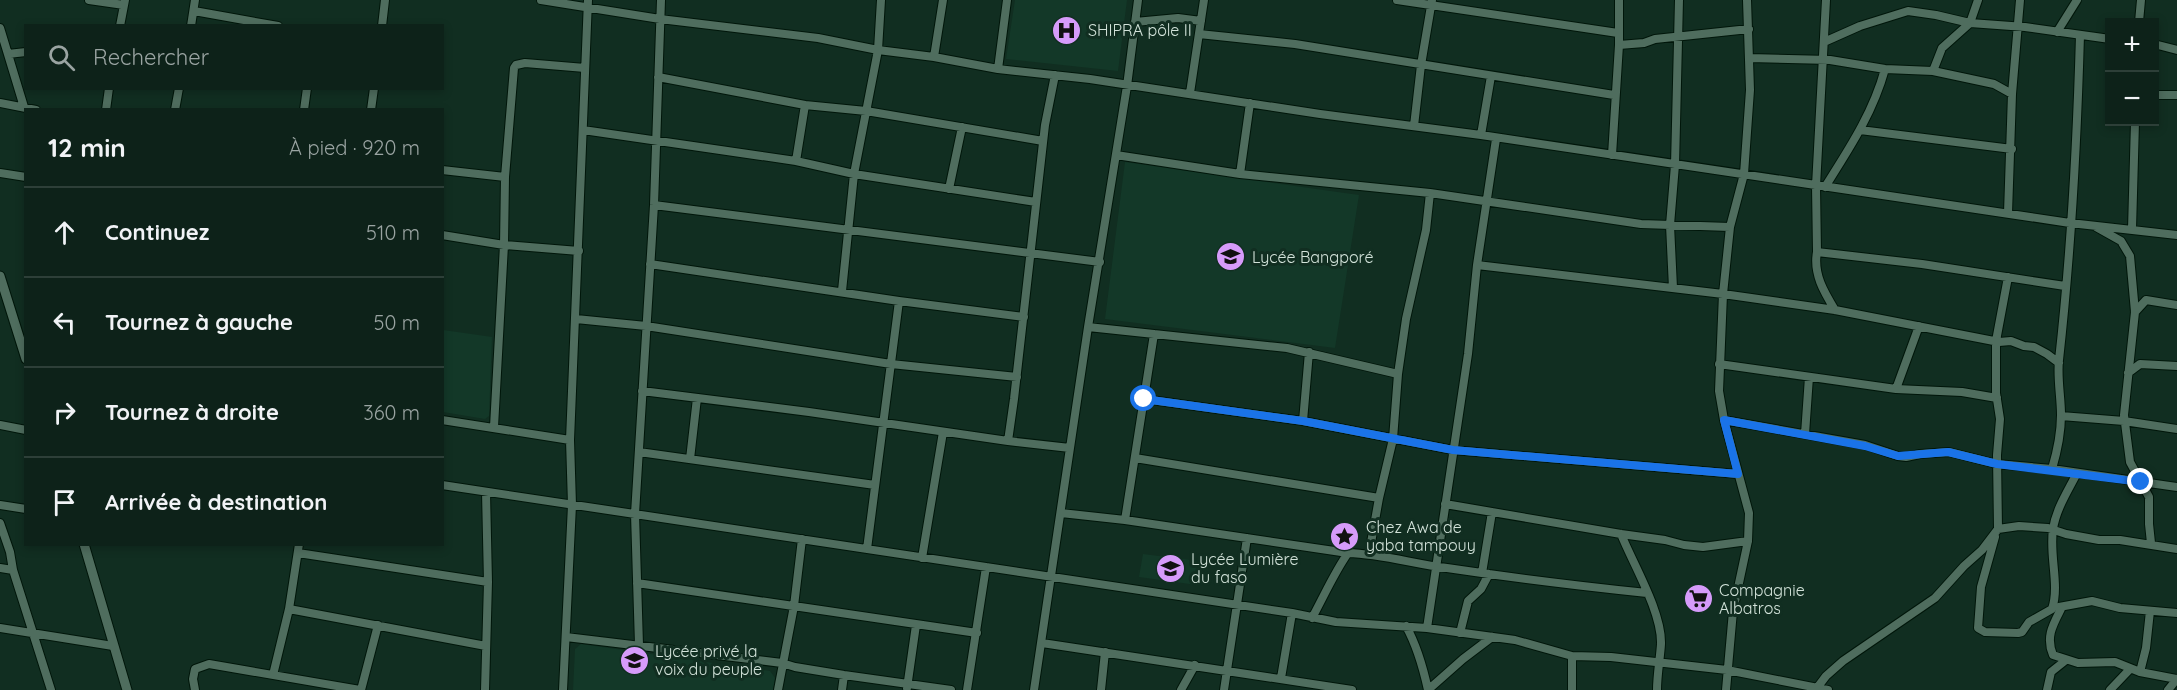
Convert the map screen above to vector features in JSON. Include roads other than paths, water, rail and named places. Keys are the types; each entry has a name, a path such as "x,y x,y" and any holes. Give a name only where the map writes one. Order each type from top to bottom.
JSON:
{"street":[{"path":"89,0 125,3 120,24"},
{"path":"191,24 195,0"},
{"path":"382,24 385,0"},
{"path":"541,0 588,3 660,19 808,37 998,69 1190,93 2070,223 2177,235"},
{"path":"639,645 635,514 654,205 661,0"},
{"path":"842,291 854,174 878,50 880,0"},
{"path":"934,57 943,0"},
{"path":"998,69 1007,0"},
{"path":"1034,690 1088,327 1127,86 1138,0"},
{"path":"1190,93 1204,0"},
{"path":"1397,0 1431,3 1618,33"},
{"path":"1612,155 1614,95 1619,45 1619,0"},
{"path":"1674,288 1670,225 1675,165 1679,0"},
{"path":"1726,690 1737,589 1748,541 1749,513 1724,420 1719,391 1723,294 1730,227 1744,174 1750,90 1747,0"},
{"path":"1826,0 1816,186 1816,267 1820,284 1835,310"},
{"path":"1934,71 1942,48 1970,23 1978,0"},
{"path":"2008,213 2012,149 2012,94 2020,0"},
{"path":"2057,32 2077,0"},
{"path":"2139,18 2141,0"},
{"path":"563,690 572,505 570,440 588,3"},
{"path":"1414,126 1431,3"},
{"path":"194,11 267,24"},
{"path":"1824,42 1860,26 1908,11 1970,23 2105,38"},
{"path":"1135,22 1178,18 1201,21"},
{"path":"0,28 24,107"},
{"path":"1619,45 1749,29"},
{"path":"1199,34 1295,44 1614,95"},
{"path":"2052,470 2061,416 2059,363 2065,315 2065,286 2075,178 2080,35"},
{"path":"2159,45 2177,50"},
{"path":"8,54 24,52"},
{"path":"1749,58 1822,60 1885,69 1934,71 1994,84 2012,94"},
{"path":"494,428 504,245 505,177 512,84 516,65 525,63 585,68"},
{"path":"1825,187 1860,130 1878,95 1885,69"},
{"path":"1008,441 1043,141 1055,75"},
{"path":"1481,135 1491,76"},
{"path":"658,77 804,105 866,111 1043,141"},
{"path":"106,108 109,90"},
{"path":"174,108 179,90"},
{"path":"304,108 307,90"},
{"path":"371,108 374,90"},
{"path":"2159,95 2177,95"},
{"path":"0,103 28,108"},
{"path":"1240,174 1250,103"},
{"path":"796,161 804,105"},
{"path":"2132,229 2135,126"},
{"path":"950,189 962,127"},
{"path":"583,130 796,161 854,174 1036,202"},
{"path":"1860,130 2012,149"},
{"path":"1427,628 1468,354 1476,265 1496,139"},
{"path":"1116,155 1240,174 1430,193 1641,224 1730,227"},
{"path":"444,170 505,177"},
{"path":"0,173 24,177"},
{"path":"1369,554 1393,440 1398,374 1406,319 1426,230 1430,193"},
{"path":"654,205 1100,262"},
{"path":"2095,226 2121,241 2128,250 2135,292 2135,312 2123,410 2130,462 2149,497 2151,543"},
{"path":"444,235 504,245 579,251"},
{"path":"1817,252 1922,264 2065,286"},
{"path":"650,264 898,301 1024,317"},
{"path":"1476,265 1723,294 1835,310 1996,341 2015,342 2034,347 2059,363"},
{"path":"0,276 4,305 24,354"},
{"path":"2008,277 1996,341 1997,398 2000,419 1997,464 1997,533 1981,587 1978,628 1985,632 2018,633 2022,632 2029,622 2052,609 2092,601 2120,608 2177,613"},
{"path":"2135,312 2146,300 2177,305"},
{"path":"867,549 898,301"},
{"path":"576,319 646,326 891,364 1017,376"},
{"path":"1896,390 1919,326"},
{"path":"1088,327 1287,348 1398,374"},
{"path":"1125,520 1154,334"},
{"path":"1303,421 1310,352"},
{"path":"1719,364 1896,390 1962,392 1997,398"},
{"path":"2128,373 2140,364 2177,366"},
{"path":"1805,434 1809,377"},
{"path":"642,391 1070,448"},
{"path":"690,459 697,398"},
{"path":"1144,399 1303,421 1453,450 1738,474"},
{"path":"2061,416 2124,421 2177,429"},
{"path":"444,420 570,440"},
{"path":"1724,420 1865,446 1898,456 1948,452 1997,464 2177,488"},
{"path":"0,425 24,430"},
{"path":"922,558 943,432"},
{"path":"639,452 876,485"},
{"path":"1135,458 1379,498"},
{"path":"2052,609 2056,591 2052,573 2053,528 2077,473"},
{"path":"444,485 1336,622 1427,628 1515,640 1572,656 1611,657 1727,670 1793,687 1828,690"},
{"path":"485,690 488,582 486,492"},
{"path":"1445,504 1703,547 1748,541"},
{"path":"0,505 24,509"},
{"path":"1460,633 1468,601 1481,589 1486,574 1492,512"},
{"path":"1060,513 1369,554 1486,574 1647,593"},
{"path":"0,523 51,690"},
{"path":"1817,688 1826,676 1843,661 1935,598 1997,533 2019,526 2053,528 2066,534 2106,541 2151,543 2177,549"},
{"path":"1621,534 1658,623 1661,643 1657,690"},
{"path":"1224,690 1247,538"},
{"path":"778,690 794,606 802,539"},
{"path":"85,546 127,690"},
{"path":"273,675 289,609 298,549 488,582"},
{"path":"1312,618 1348,553"},
{"path":"967,690 986,567"},
{"path":"0,568 13,570"},
{"path":"637,583 976,633"},
{"path":"2062,607 2050,630 2050,646 2053,655 2078,663 2115,662 2140,672 2177,679 2168,690"},
{"path":"289,609 486,646"},
{"path":"2140,672 2146,648 2150,611"},
{"path":"1281,678 1292,614"},
{"path":"195,690 193,679 195,669 209,664 360,690 378,625"},
{"path":"908,688 916,625"},
{"path":"1406,626 1423,668 1428,690 1492,637"},
{"path":"0,628 113,646"},
{"path":"566,637 782,663 908,688 951,690"},
{"path":"1042,642 1281,678 1310,687 1352,690"},
{"path":"1101,690 1105,652"},
{"path":"1572,656 1572,690"},
{"path":"2047,690 2051,672 2066,660"},
{"path":"1180,690 1194,665"},
{"path":"2110,690 2130,669"},
{"path":"842,690 844,675"}],"place":[{"name":"SHIPRA pôle II","path":"1067,30"},
{"name":"Lycée Bangporé","path":"1231,257"},
{"name":"Chez Awa de yaba tampouy","path":"1345,536"},
{"name":"Lycée Lumière du faso","path":"1170,568"},
{"name":"Compagnie Albatros","path":"1698,599"},
{"name":"Lycée privé la voix du peuple","path":"634,660"}]}
